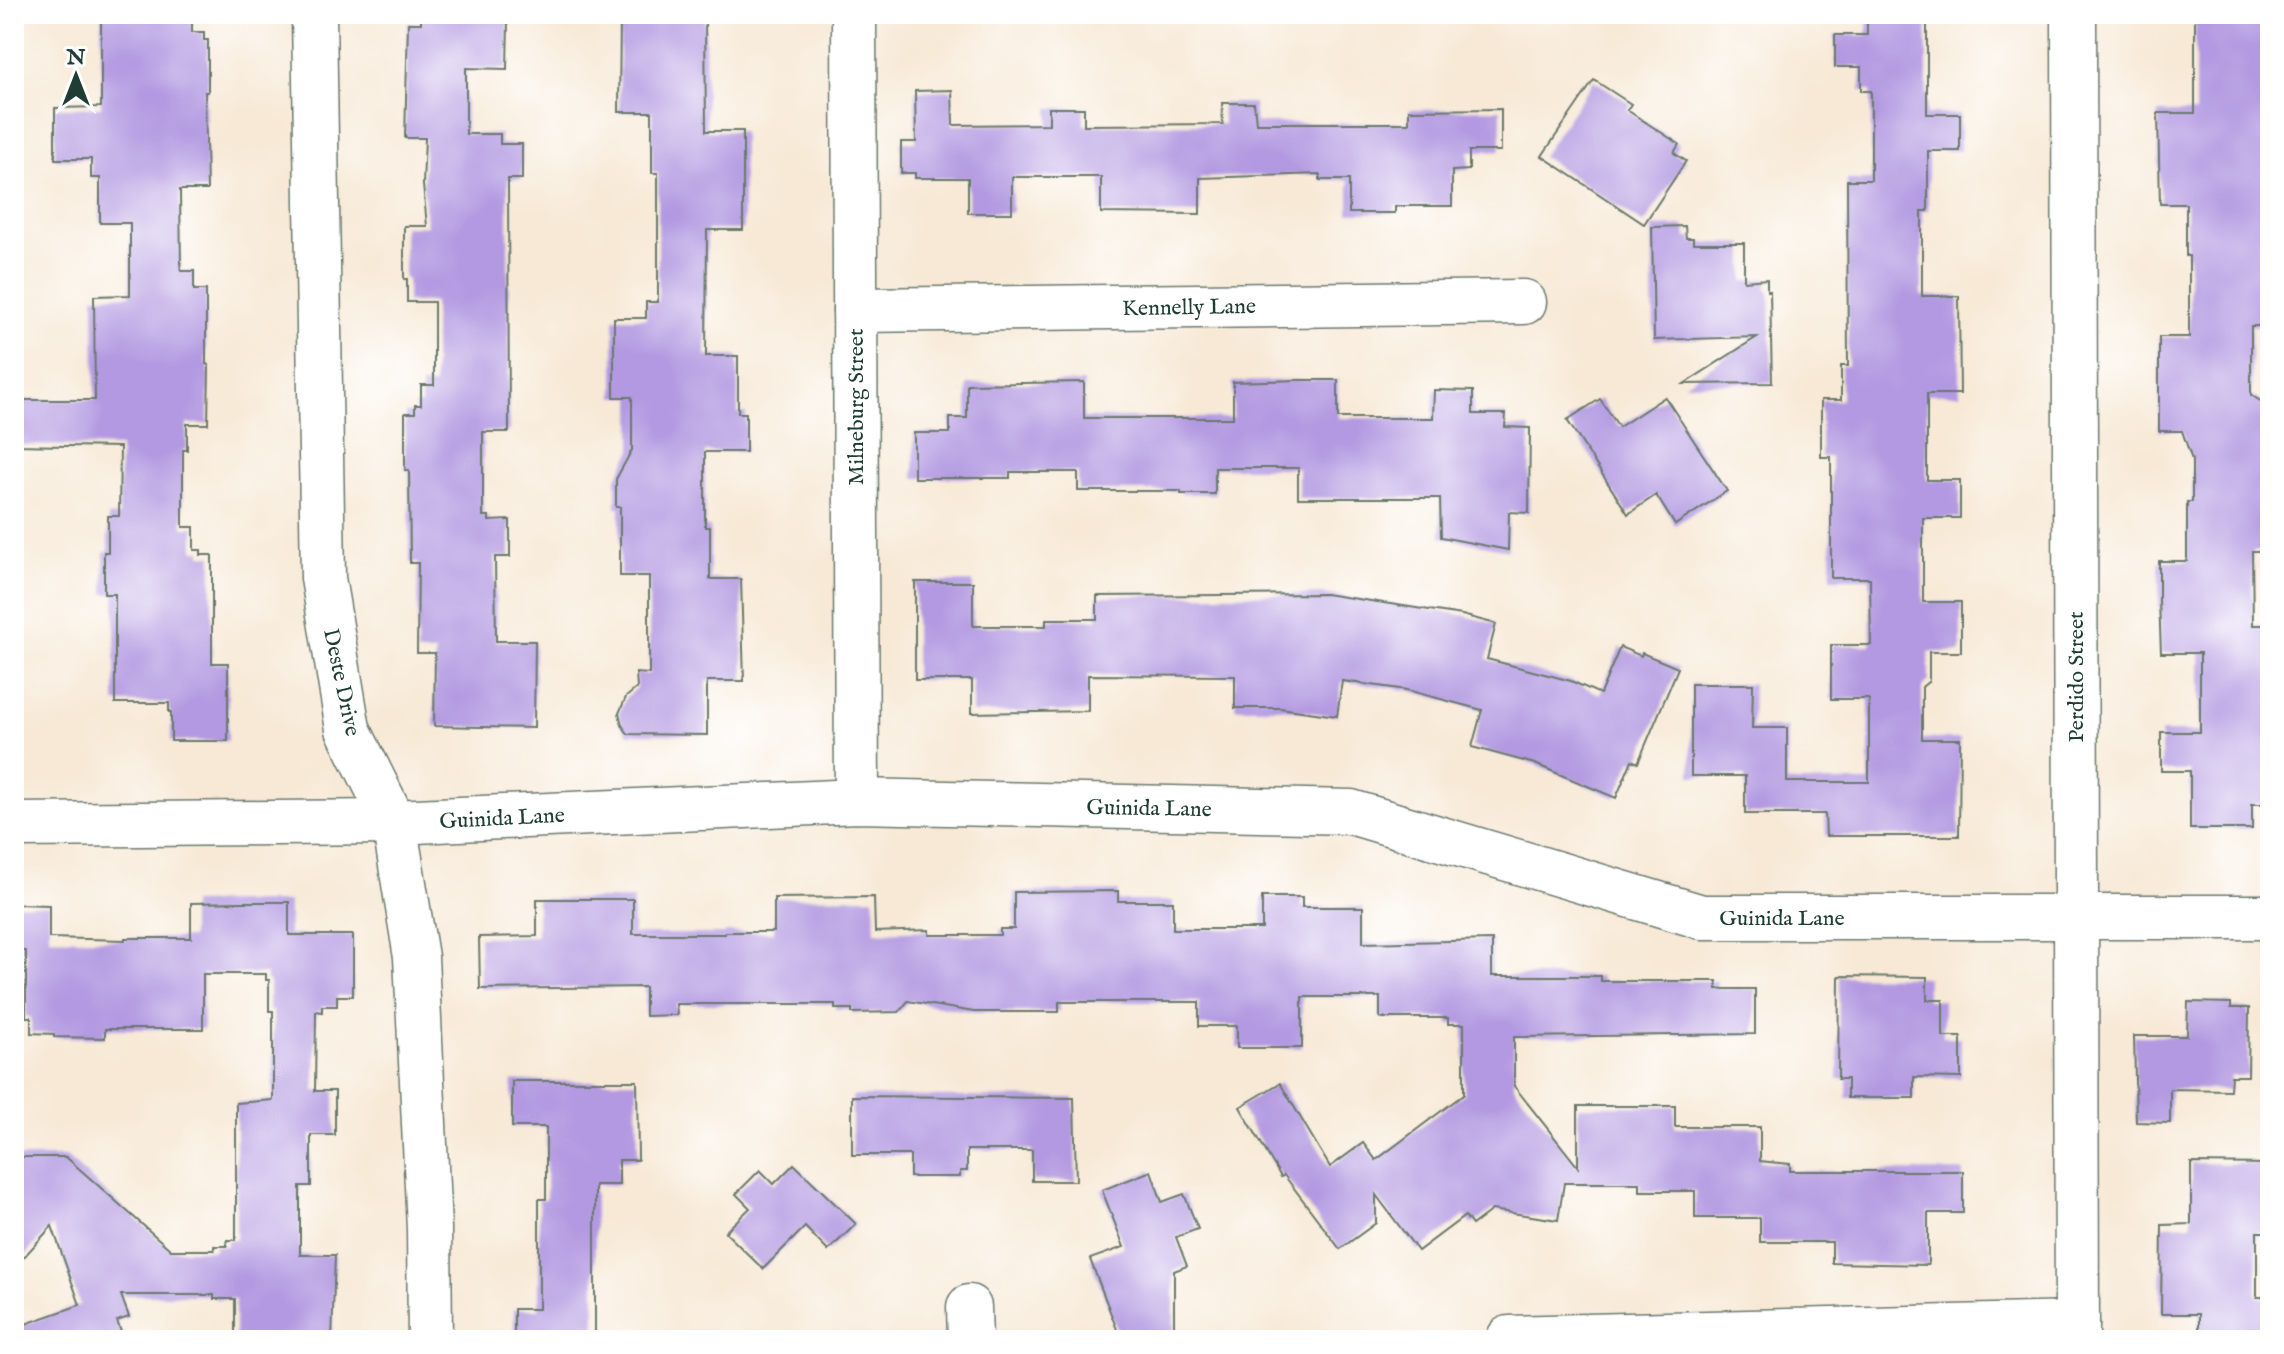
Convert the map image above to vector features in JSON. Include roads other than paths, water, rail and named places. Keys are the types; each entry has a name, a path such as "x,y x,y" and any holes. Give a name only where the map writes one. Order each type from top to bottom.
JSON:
{"street":[{"name":"Deste Drive","path":"314,14 323,578 348,729 394,822 416,957 429,1228 430,1340"},
{"name":"Milneburg Street","path":"854,14 857,801"},
{"name":"Perdido Street","path":"2074,14 2077,1332"},
{"name":"Kennelly Lane","path":"855,310 1524,302"},
{"name":"Guinida Lane","path":"14,825 394,822 857,801 1351,812 1702,917 2270,917"},
{"path":"1509,1339 2077,1332"}]}
